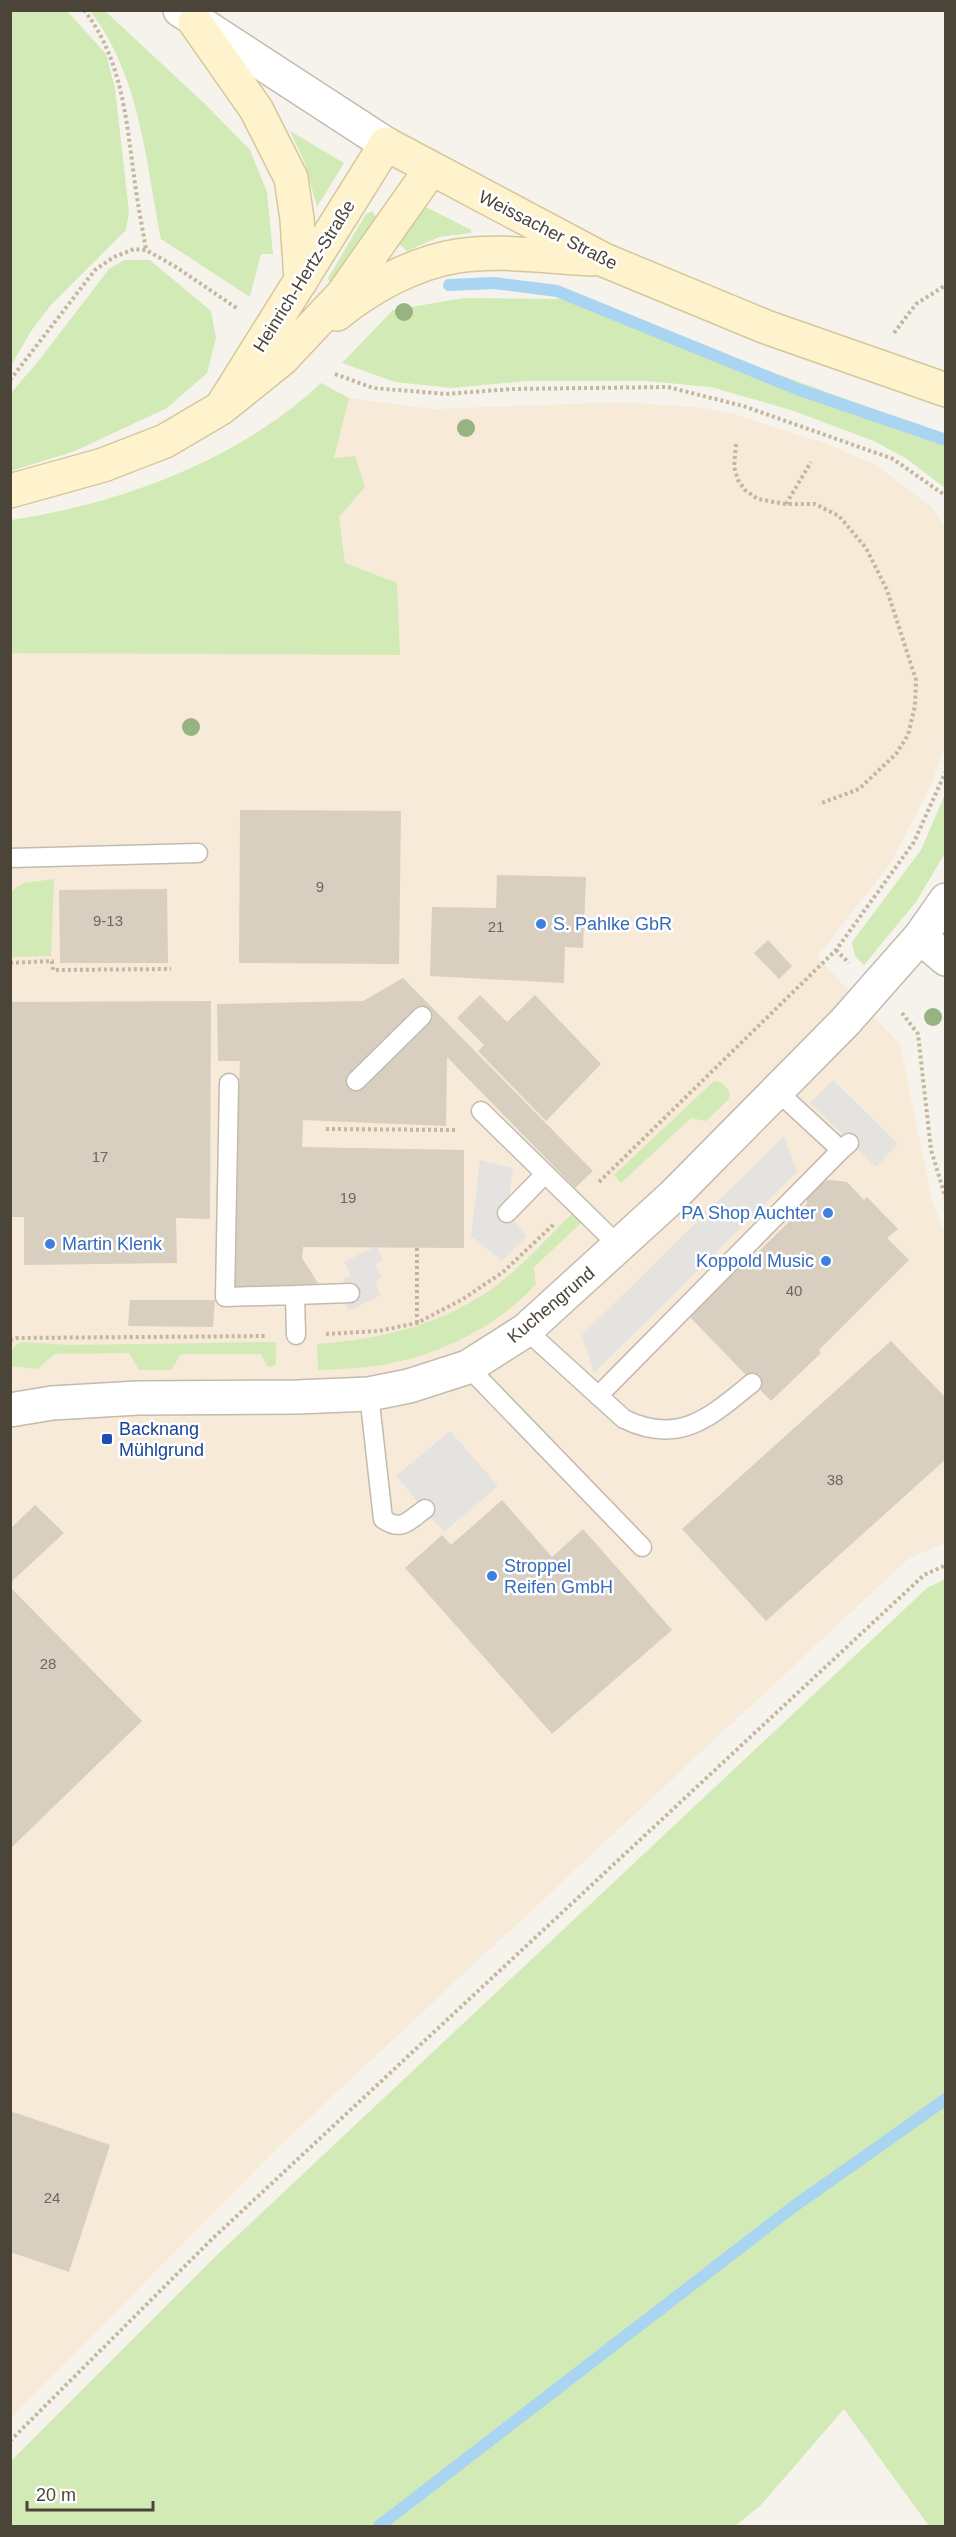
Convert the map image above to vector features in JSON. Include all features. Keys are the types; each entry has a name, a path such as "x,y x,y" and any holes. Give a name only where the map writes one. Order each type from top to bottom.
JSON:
{"main road":[{"path":"187,16 256,109 291,178 297,219 301,281"},
{"name":"Weissacher Straße","path":"386,144 604,260 766,327 945,390"},
{"name":"Heinrich-Hertz-Straße","path":"221,408 386,144"},
{"name":"Heinrich-Hertz-Straße","path":"10,491 103,465 155,445 221,408 282,359 342,294 431,169"},
{"path":"282,359 342,310 386,281 424,264 457,256 492,254 604,260"}],"street":[{"name":"Weissacher Straße","path":"187,16 386,144"},
{"name":"Kuchengrund","path":"10,1410 52,1403 138,1398 318,1397 369,1394 409,1386 468,1367 526,1330 673,1196 874,989 920,937 945,900"},
{"path":"920,937 945,959"}],"lane":[{"path":"10,858 198,853"},
{"path":"356,1081 422,1016"},
{"path":"229,1083 225,1297 350,1293"},
{"path":"598,1396 702,1278 845,1146 777,1091"},
{"path":"481,1111 619,1246"},
{"path":"507,1213 545,1174"},
{"path":"295,1296 296,1335"},
{"path":"526,1330 624,1419 641,1428 658,1431 699,1423 712,1416 752,1383"},
{"path":"468,1367 642,1547"},
{"path":"369,1394 382,1519 392,1526 403,1525 424,1509"}],"path":[{"path":"84,10 95,24 109,50 121,88 146,250"},
{"path":"10,380 95,270 114,257 134,249 146,250 176,267 244,314"},
{"path":"878,366 890,338 916,304 945,285"},
{"path":"335,374 373,388 444,394 512,390 668,387 743,406 893,459 945,496"},
{"path":"736,444 734,467 738,480 745,490 759,499 785,504 815,504 839,516 866,548 887,591 916,680 915,706 908,735 896,754 859,789 819,804"},
{"path":"785,504 811,462"},
{"path":"10,1340 16,1338 296,1335 378,1331 417,1323 463,1299 503,1272 836,950 914,842 945,771"},
{"path":"10,963 52,961 53,970 171,969"},
{"path":"874,989 901,1011 918,1034 931,1150 945,1199"},
{"path":"326,1129 500,1130"},
{"path":"417,1248 417,1323"},
{"path":"10,2441 220,2232 924,1575 945,1564"}],"shaded area":[{"path":"349,398 432,409 623,402 705,408 736,415 827,444 876,465 933,508 945,528 946,741 944,748 931,785 890,864 817,957 900,1044 932,1200 945,1235 945,1543 908,1559 277,2148 11,2418 11,582 306,575"},
{"path":"833,1080 898,1144 876,1167 810,1103"},
{"path":"784,1136 797,1172 594,1373 582,1335"},
{"path":"480,1160 513,1168 507,1213 527,1236 502,1261 471,1236"},
{"path":"376,1246 383,1260 375,1264 382,1277 375,1282 381,1295 349,1311 342,1297 350,1293 343,1279 351,1275 344,1262"},
{"path":"450,1431 498,1486 444,1532 396,1476"}],"green space":[{"path":"11,11 67,11 106,54 115,88 129,212 126,230 51,305 31,331 11,366"},
{"path":"90,11 105,11 206,105 250,150 267,192 273,254 261,254 250,297 161,239 139,120 130,91 107,36"},
{"path":"290,131 344,163 317,207 305,163"},
{"path":"426,207 471,230 471,233 439,237 407,251 399,244"},
{"path":"372,211 377,218 330,284 328,278 366,214"},
{"path":"124,260 150,260 211,311 216,338 207,373 167,408 75,451 11,471 11,393 109,269"},
{"path":"570,291 710,349 945,436 945,488 907,459 874,441 794,411 711,387 646,381 527,381 452,388 395,382 342,363 393,310 464,298 565,299"},
{"path":"321,383 349,398 334,458 355,456 365,487 339,517 345,563 397,583 400,655 11,653 11,520 94,503 176,474 216,456 253,435 289,410"},
{"path":"945,794 945,853 916,902 864,965 855,956 852,942 921,850"},
{"path":"54,879 51,956 11,957 11,891 24,883"},
{"path":"714,1081 722,1083 727,1088 730,1093 728,1100 706,1121 691,1118 621,1183 614,1175"},
{"path":"573,1213 583,1221 534,1267 536,1284 507,1311 490,1323 453,1343 415,1357 377,1366 318,1370 317,1344 388,1334 411,1328 455,1310 476,1299 507,1277"},
{"path":"22,1342 70,1345 276,1342 276,1364 272,1367 267,1366 261,1354 181,1354 171,1370 139,1370 129,1353 55,1354 37,1369 11,1366 12,1351"},
{"path":"945,1579 945,2526 929,2526 844,2409 761,2505 735,2526 11,2526 11,2461 221,2251 927,1588"}],"building":[{"path":"240,810 401,811 399,964 239,963"},
{"path":"497,875 586,877 583,948 565,947 564,983 430,976 432,907 496,908"},
{"path":"167,889 168,963 60,963 59,890"},
{"path":"768,940 792,966 779,979 754,953"},
{"path":"403,978 593,1171 575,1188 447,1057 446,1126 303,1120 302,1147 464,1150 464,1248 303,1247 302,1258 318,1283 304,1288 232,1289 233,1117 238,1117 240,1061 218,1061 217,1004 363,1001"},
{"path":"480,995 507,1022 535,995 601,1064 546,1121 478,1051 484,1045 457,1018"},
{"path":"211,1001 210,1219 176,1218 177,1263 24,1265 24,1217 10,1217 10,1002"},
{"path":"831,1180 847,1182 864,1200 867,1197 898,1229 887,1238 909,1260 819,1350 821,1353 771,1401 687,1314 737,1264 742,1268 807,1204 806,1192 817,1182"},
{"path":"130,1300 215,1300 213,1327 128,1326"},
{"path":"891,1341 946,1398 946,1459 766,1621 682,1529"},
{"path":"502,1500 552,1557 583,1529 672,1630 552,1734 405,1568 442,1535 451,1545"},
{"path":"35,1505 64,1533 10,1583 10,1529"},
{"path":"10,1587 142,1721 10,1849"},
{"path":"10,2111 110,2145 69,2272 10,2252"}],"waterway":[{"path":"449,285 494,283 557,291 797,389 946,440"},
{"path":"379,2526 793,2207 946,2099"}],"place":[{"name":"S. Pahlke GbR","path":"541,924"},
{"name":"PA Shop Auchter","path":"828,1213"},
{"name":"Martin Klenk","path":"50,1244"},
{"name":"Koppold Music","path":"826,1261"},
{"name":"Backnang Mühlgrund","path":"107,1439"},
{"name":"Stroppel Reifen GmbH","path":"492,1576"}]}
